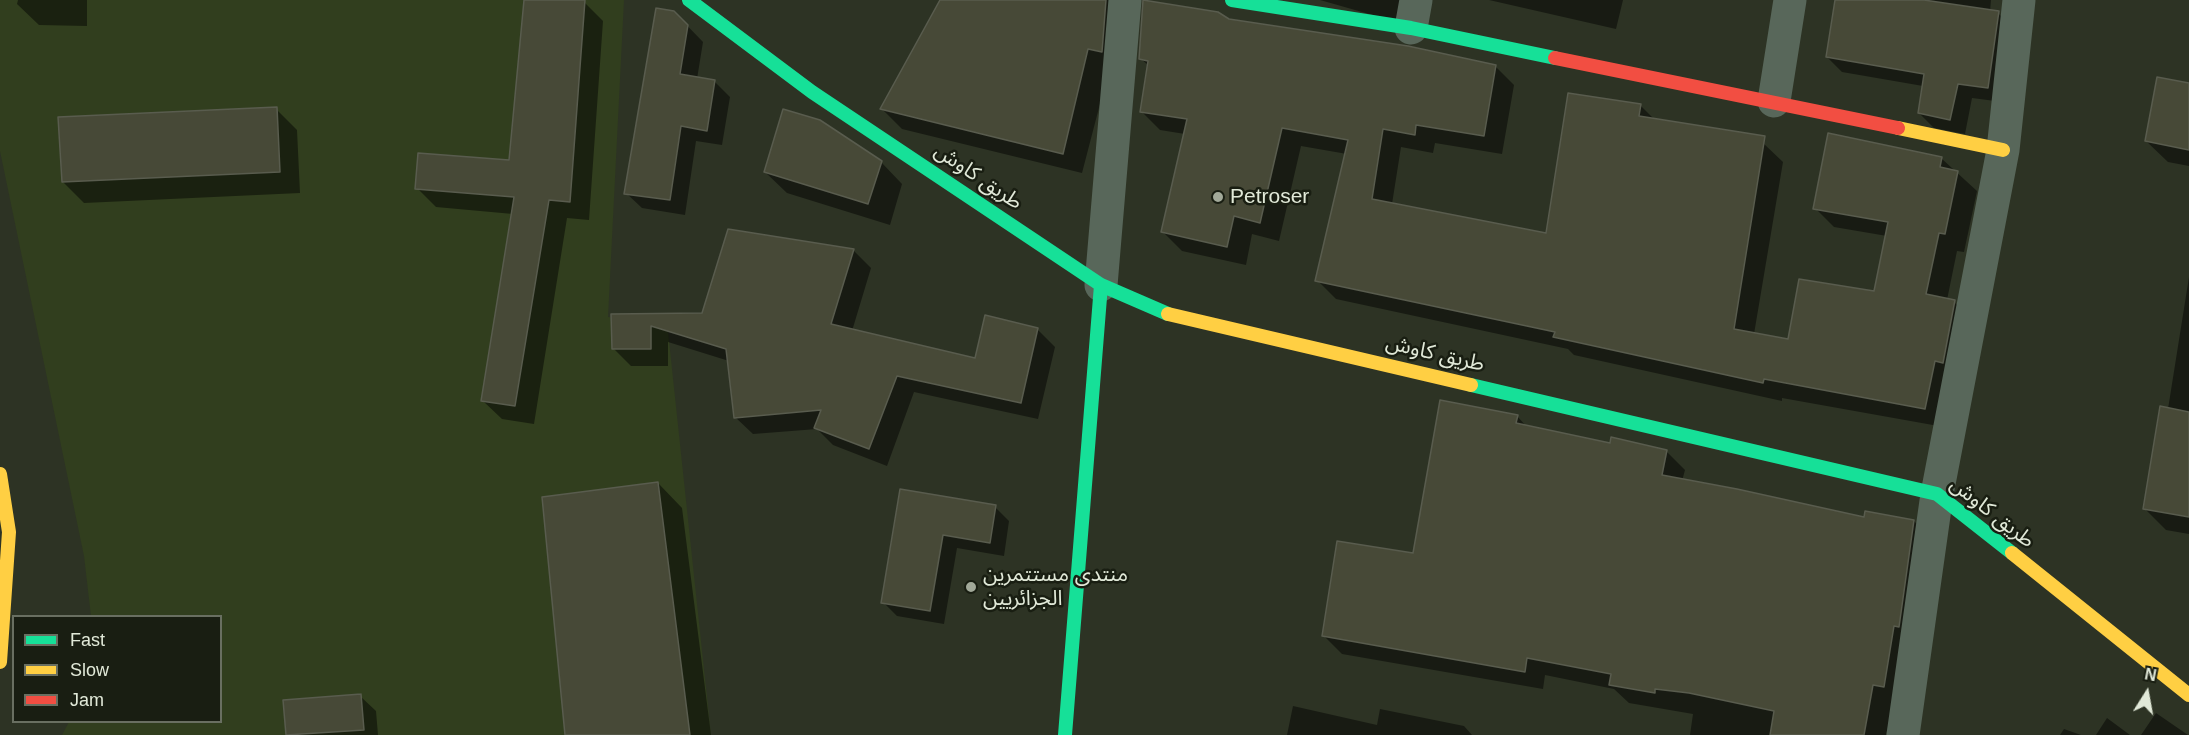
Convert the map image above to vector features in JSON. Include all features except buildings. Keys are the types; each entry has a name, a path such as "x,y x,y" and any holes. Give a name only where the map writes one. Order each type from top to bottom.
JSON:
{"street":[{"name":"طريق كاوش","path":"688,0 703,14 812,92 1101,285 1157,311 1937,494 2189,695"},
{"path":"1065,735 1125,0"},
{"path":"1232,0 1414,14 1774,101 2003,150"},
{"path":"1774,101 1790,0"},
{"path":"1903,735 1937,494 2003,150 2019,0"},
{"path":"0,474 9,531 0,662"}],"shaded area":[{"path":"0,0 624,0 608,317 667,322 711,735 62,735 68,723 222,723 222,615 91,615 84,556 0,151"}],"traffic: fast":[{"path":"689,0 812,92 1101,285 1168,314"},
{"path":"1232,0 1411,28 1555,58"},
{"path":"1065,735 1101,285"},
{"path":"1471,385 1937,494 2012,553"}],"traffic: slow":[{"path":"1898,128 2003,150"},
{"path":"1168,314 1471,385"},
{"path":"0,474 9,532 0,662"},
{"path":"2012,553 2189,695"}],"traffic: jam":[{"path":"1555,58 1898,128"}],"place":[{"name":"Petroser","path":"1218,197"},
{"name":"منتدى مستتمرين الجزائريين","path":"971,587"}]}
